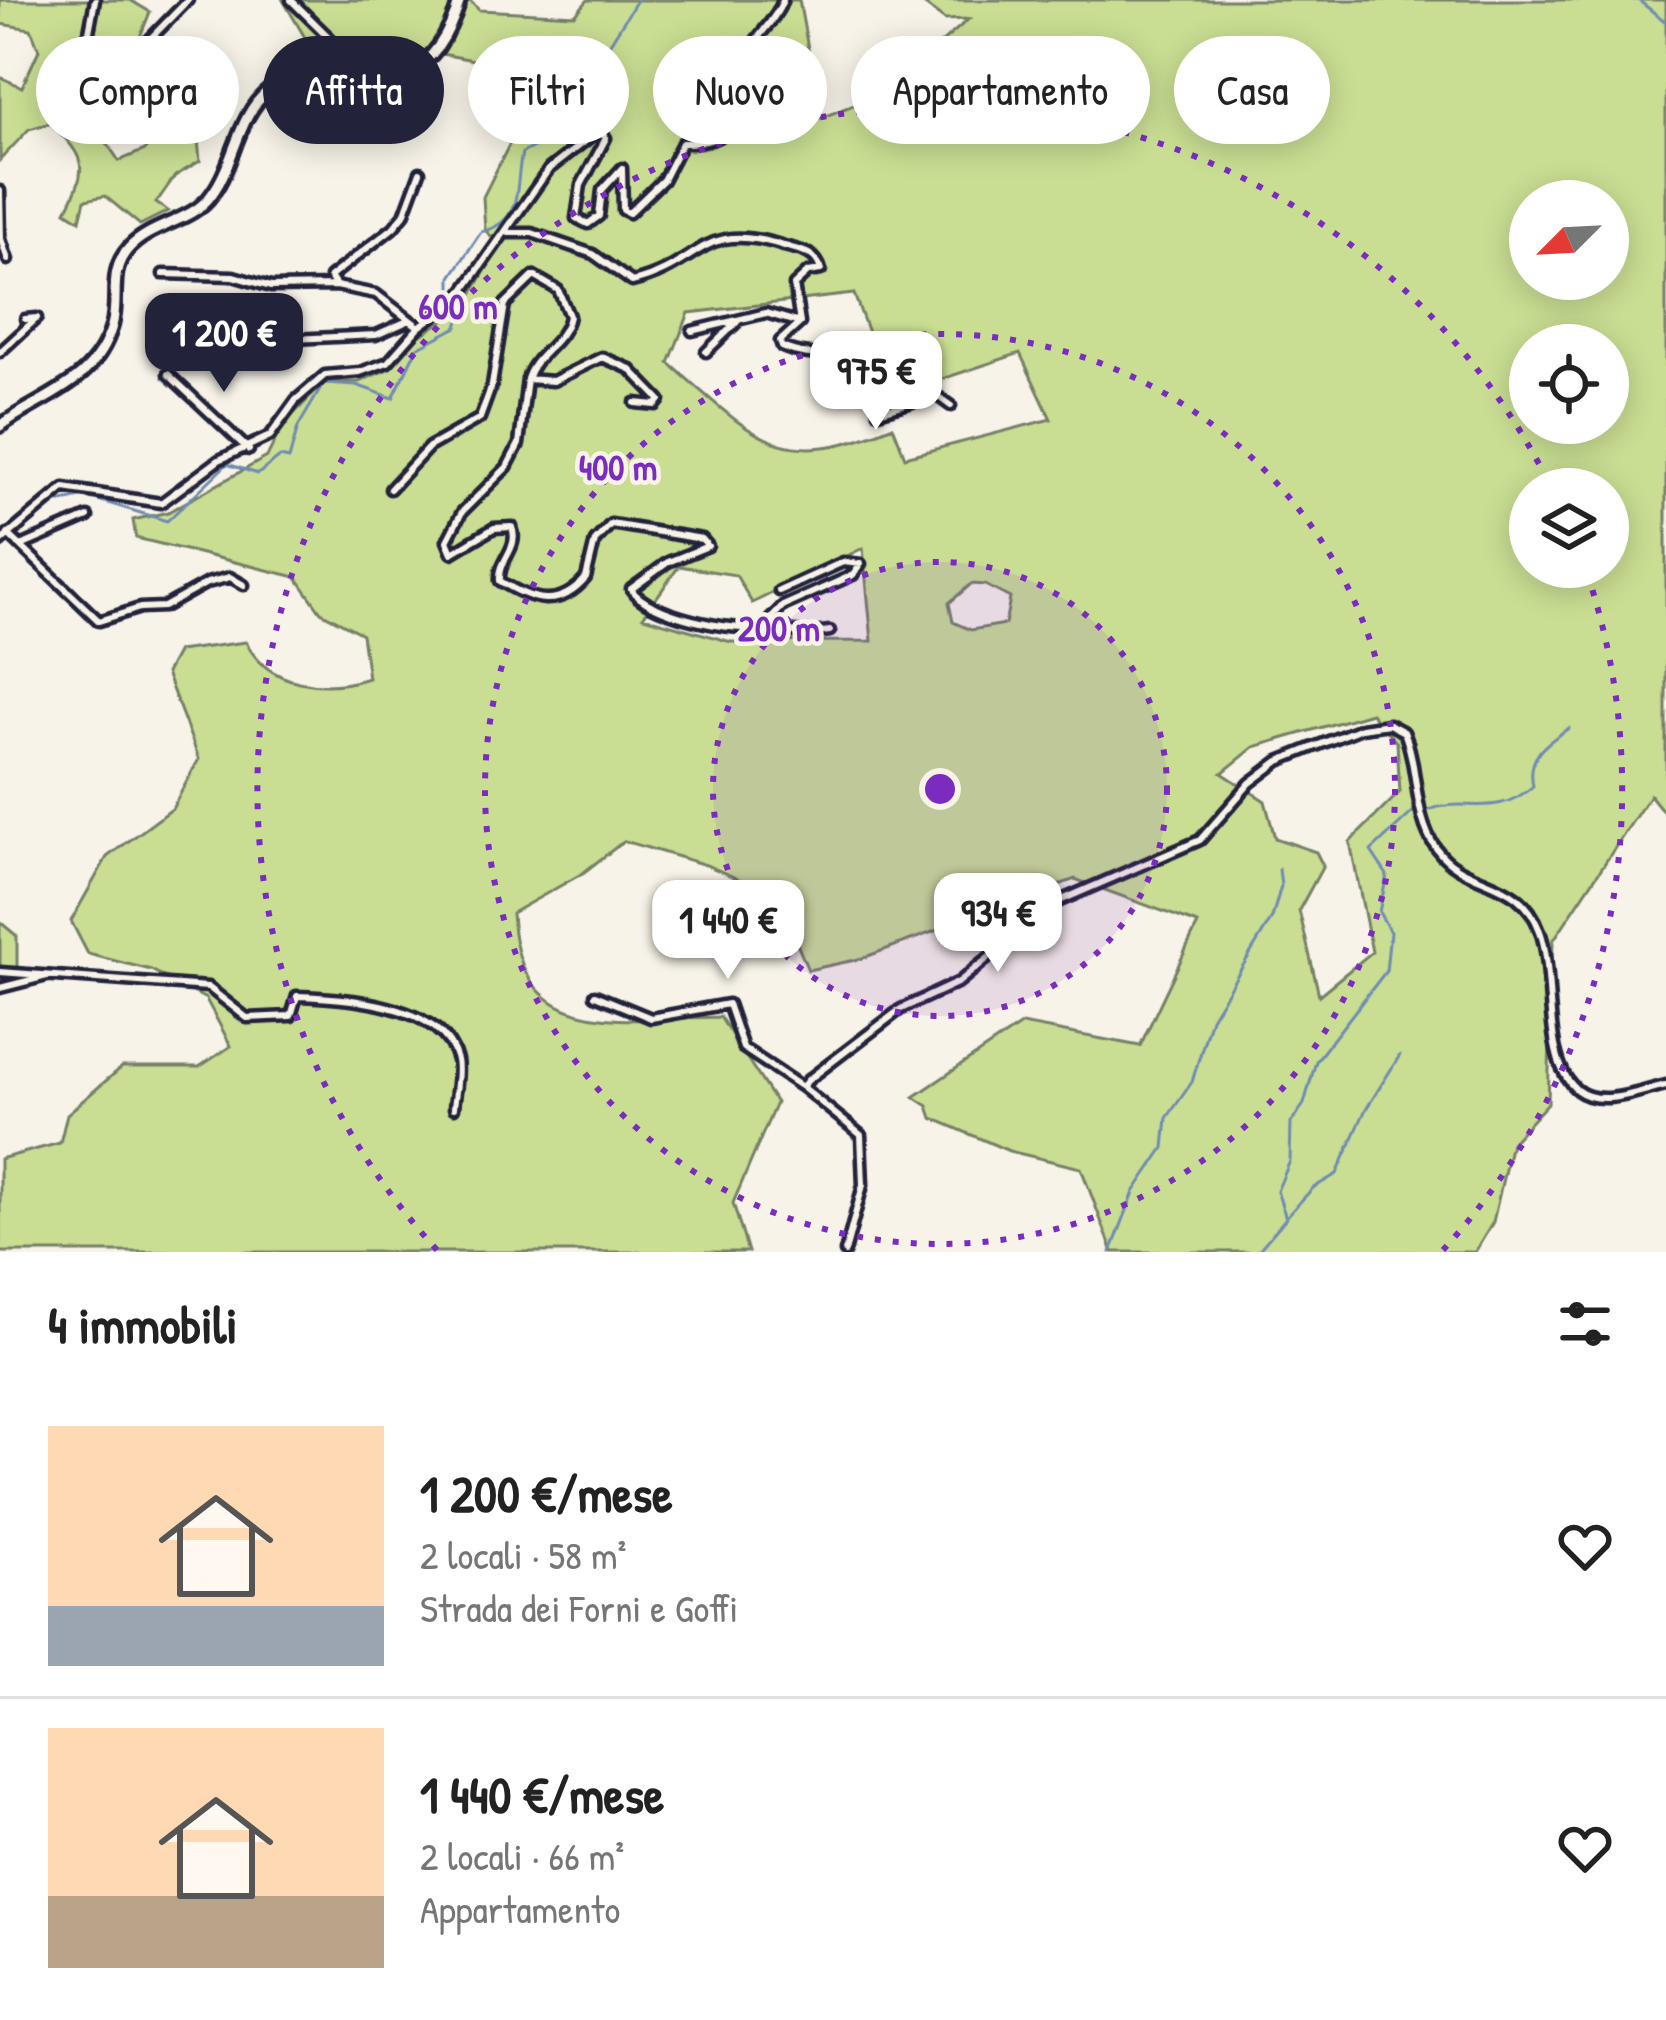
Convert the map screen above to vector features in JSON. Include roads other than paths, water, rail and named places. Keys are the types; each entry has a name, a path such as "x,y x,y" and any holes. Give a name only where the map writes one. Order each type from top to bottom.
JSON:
{"main road":[{"path":"442,36 460,0"},
{"path":"0,425 74,384 96,361 112,327 120,259 141,236 191,213 211,196 263,95"}],"street":[{"path":"95,0 77,96 94,115 111,103 149,40 188,0"},
{"path":"290,0 327,36"},
{"path":"0,542 55,491 73,488 161,503 219,460 249,450 270,436 296,400 325,375 360,373 388,362 419,326 459,298 549,169 599,130 606,138 580,185 577,218 588,224 599,216 602,190 622,168 623,210 629,213 663,180 682,143 712,140 729,130 739,108 743,62 783,0"},
{"path":"336,286 331,277 335,270 404,215 420,172"},
{"path":"0,191 8,260"},
{"path":"506,234 532,232 593,254 632,282 730,234 753,235 808,252 822,266 794,285 800,323"},
{"path":"163,274 233,276 271,287 336,286 376,294 419,326"},
{"path":"391,489 429,447 480,418 492,386 505,304 540,276 562,297 568,325 532,364 519,443 507,467 462,512 448,548 452,553 494,528 512,527 514,545 499,568 500,580 540,601 576,590 586,578 595,541 610,524 702,539 708,546 634,582 635,597 732,629 830,631"},
{"path":"692,331 766,313 800,323"},
{"path":"0,352 37,318 25,319"},
{"path":"293,339 376,335 410,320"},
{"path":"706,352 740,320"},
{"path":"800,323 780,340 782,347 807,358 865,356 875,363 878,412 936,394 951,406"},
{"path":"527,379 553,381 602,357 630,369 660,400 646,406 635,404"},
{"path":"168,374 249,450"},
{"path":"19,544 88,517"},
{"path":"8,535 99,621 184,600 207,583 230,578 244,585"},
{"path":"764,627 784,606 853,575 861,564 843,562 779,591"},
{"path":"802,1087 901,1010 959,982 1055,902 1200,840 1250,783 1279,760 1361,728 1388,724 1408,740 1434,845 1469,874 1509,888 1539,927 1556,1059 1570,1083 1583,1094 1601,1099 1666,1085"},
{"path":"0,971 208,987 247,1018 291,1016 297,996 358,998 401,1010 440,1035 457,1060 454,1108"},
{"path":"0,988 50,974"},
{"path":"595,995 651,1018 728,1004 743,1048 802,1087 861,1135 863,1185 845,1252"}],"waterway":[{"path":"451,292 451,277 481,232 495,227 511,212 522,153 551,138 561,126 565,101 592,72 637,0"},
{"path":"1638,0 1666,22"},
{"path":"50,504 85,496 167,521 227,464 258,474 280,457 289,459 298,427 324,383 356,385 393,398 417,348 457,327 463,306"},
{"path":"0,550 34,518"},
{"path":"1428,810 1493,805 1519,796 1533,786 1533,766 1540,751 1569,728"},
{"path":"1257,1252 1286,1218 1277,1191 1290,1161 1291,1123 1304,1104 1316,1061 1386,971 1390,932 1379,912 1387,875 1371,851 1417,808"},
{"path":"1111,1252 1134,1192 1164,1148 1167,1118 1192,1082 1211,1018 1272,918 1281,886 1279,869"},
{"path":"1288,1215 1313,1188 1337,1174 1365,1111 1400,1055"}]}
